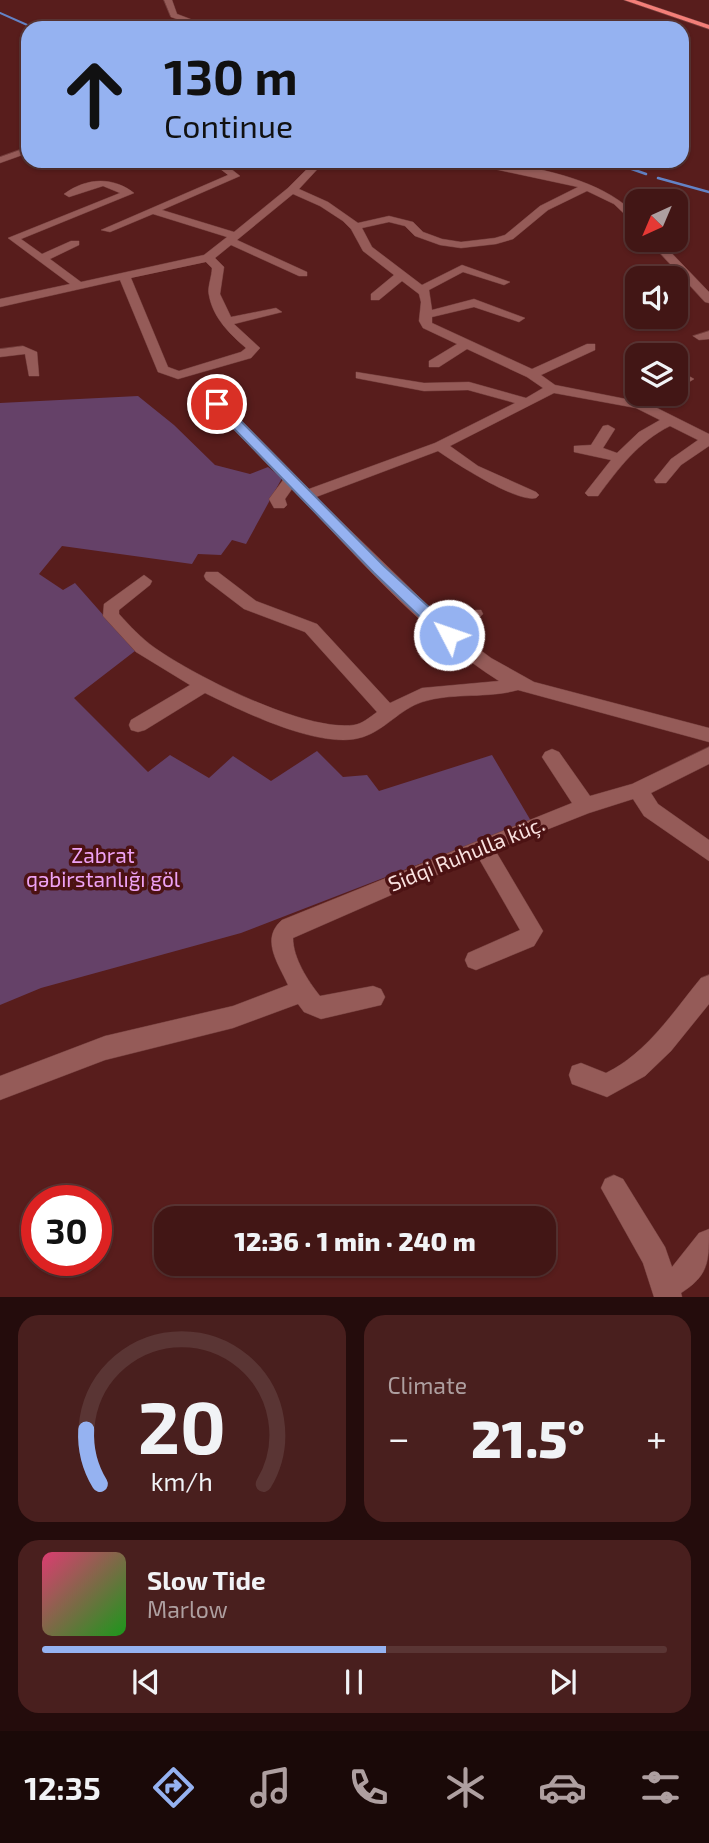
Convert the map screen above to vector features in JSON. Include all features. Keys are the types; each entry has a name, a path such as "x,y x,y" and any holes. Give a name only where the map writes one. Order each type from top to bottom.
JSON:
{"main road":[{"path":"628,0 709,27"}],"street":[{"path":"168,0 174,15 191,21"},
{"path":"0,160 21,152"},
{"path":"106,230 235,176 224,168"},
{"path":"0,303 208,258 292,190 313,168"},
{"path":"496,168 587,187 613,199 625,210"},
{"path":"69,194 103,182 129,193 13,238 78,285"},
{"path":"356,228 380,219 389,219 409,224 419,234 440,242 461,244 496,241 509,237 544,208 587,187"},
{"path":"292,190 336,211 356,228 367,249 421,290 427,297 427,325 532,374 551,388 648,408 709,440"},
{"path":"154,211 234,239 303,274"},
{"path":"41,259 75,243"},
{"path":"664,252 709,299"},
{"path":"124,276 163,369 178,375 246,355 254,348 226,322 214,294 218,267 208,258"},
{"path":"421,290 462,268 504,282"},
{"path":"375,297 400,276"},
{"path":"427,314 478,303 519,318"},
{"path":"226,322 276,312"},
{"path":"434,364 466,344"},
{"path":"532,374 591,347"},
{"path":"0,353 23,350 30,352 34,373"},
{"path":"361,375 416,387 468,386 526,402"},
{"path":"307,495 440,446 551,388"},
{"path":"217,404 379,569 449,635 517,683 709,735"},
{"path":"593,493 639,436 669,421"},
{"path":"595,450 608,429"},
{"path":"661,480 676,462 709,440"},
{"path":"440,446 473,469 531,495"},
{"path":"579,449 595,450 620,458"},
{"path":"279,505 277,499 291,479"},
{"path":"212,576 250,606 311,628 388,712"},
{"path":"144,581 110,608 111,616 145,650 232,699 319,730 344,734 359,732 388,712 424,694 501,689 517,683"},
{"path":"449,635 475,614"},
{"path":"138,725 204,685"},
{"name":"Sidqi Ruhulla küç.","path":"302,991 282,947 282,933 290,927 482,846 585,806 638,790 709,755"},
{"path":"552,757 585,806"},
{"path":"638,790 657,815 709,852"},
{"path":"477,960 526,939 532,931 482,846"},
{"path":"581,1075 607,1085 623,1079 638,1068 709,986"},
{"path":"0,1088 116,1045 233,1017 302,991 312,1004 321,1008 373,997"},
{"path":"614,1188 655,1257 667,1292 690,1269 709,1243"}],"green space":[{"name":"Zabrat qəbirstanlığı göl","path":"138,396 174,425 215,465 250,474 268,467 282,478 246,544 232,540 221,555 198,554 192,564 62,546 39,574 63,590 75,583 135,651 74,698 148,772 170,755 209,778 233,756 271,781 317,751 343,777 367,775 379,791 492,755 531,821 241,933 41,988 0,1005 0,403"}],"waterway":[{"path":"0,13 21,22"},
{"path":"629,168 646,174"},
{"path":"658,178 709,192"}],"route":[{"path":"217,404 379,569 449,635"}]}
